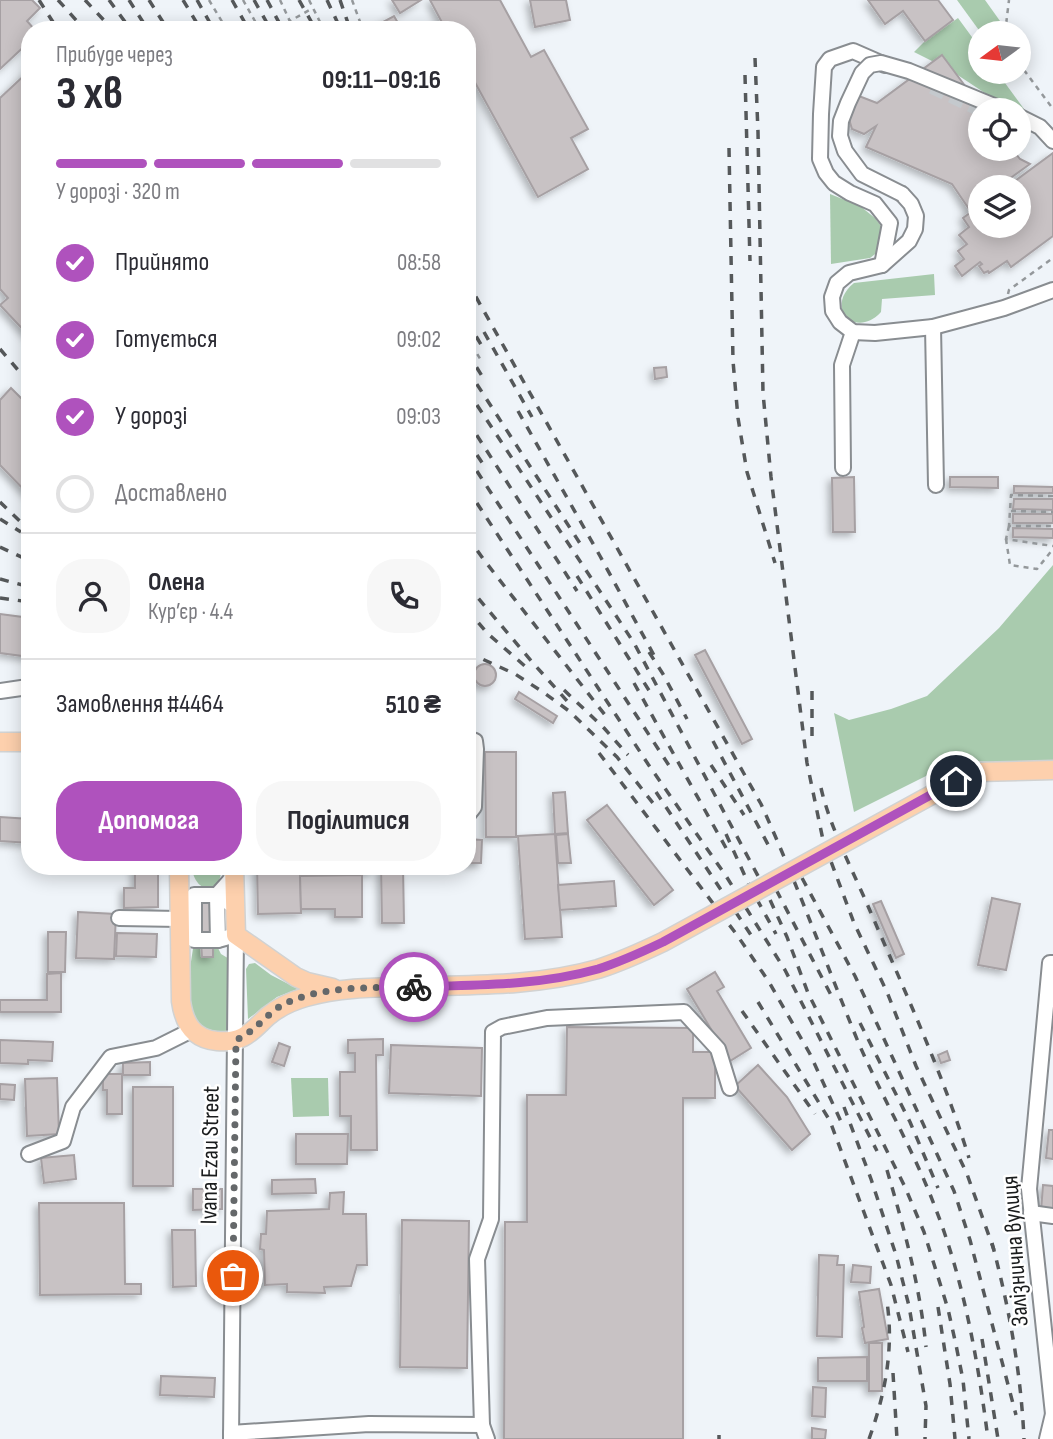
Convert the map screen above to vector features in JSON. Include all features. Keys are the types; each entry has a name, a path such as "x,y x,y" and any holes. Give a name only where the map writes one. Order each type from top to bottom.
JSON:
{"main road":[{"path":"0,742 21,742"},
{"path":"179,875 180,919 187,945 181,1001 183,1015 198,1036 206,1039 236,1040 248,1034 280,1007 307,996 343,989 547,979 624,960 663,942 976,772 1053,770"},
{"name":"Ivana Ezau Street","path":"234,875 236,935"},
{"path":"236,935 296,977 320,986 343,989"}],"street":[{"path":"882,264 890,223 875,204 834,183 820,159 824,67 830,59 853,51 912,77"},
{"path":"975,98 909,71 881,63 870,65 862,73 841,121 839,136 845,151 862,174 902,194 911,204 916,216 915,229 909,241 882,264 849,273 837,284 832,297 833,311 839,321 853,332 875,333 933,327 1053,290"},
{"path":"1031,122 1040,127 1053,144"},
{"path":"1031,131 1046,137 1053,144"},
{"path":"933,327 936,485"},
{"path":"843,468 842,365 853,332"},
{"path":"0,691 21,688"},
{"path":"476,745 476,768"},
{"path":"180,875 194,895 187,945 236,935"},
{"path":"218,940 217,895 231,875"},
{"path":"194,895 217,895 235,907"},
{"path":"119,918 180,919"},
{"name":"Ivana Ezau Street","path":"231,1436 236,935"},
{"name":"Залізнична вулиця","path":"1047,1439 1053,1414 1029,1189 1050,963 1053,963"},
{"path":"231,1436 369,1424 484,1432 477,1259 491,1219 493,1032 502,1027 547,1018 684,1012 718,1049 730,1088"},
{"path":"29,1154 63,1141 73,1107 111,1057 156,1048 192,1030"},
{"path":"1031,1213 1053,1216"}],"path":[{"path":"209,0 222,21"},
{"path":"243,0 255,21"},
{"path":"280,0 290,21"},
{"path":"309,0 320,21"},
{"path":"352,0 360,21"},
{"path":"1006,21 1009,0"},
{"path":"292,21 313,8"},
{"path":"1031,79 1052,106"},
{"path":"1004,307 1009,290 1053,258"},
{"path":"476,352 482,362"},
{"path":"1006,539 1053,547 1037,569 1010,565 1006,539 1011,495 1053,496"},
{"path":"1009,511 1053,512"},
{"path":"1009,526 1053,526"}],"green space":[{"path":"957,0 985,0 1000,21 972,21"},
{"path":"958,18 968,32 968,82 914,52"},
{"path":"971,84 1006,84 1016,98 992,98"},
{"path":"830,194 860,206 881,226 879,251 870,258 831,264"},
{"path":"934,274 935,295 882,299 881,312 862,323 846,317 842,302 845,292 854,283"},
{"path":"1053,565 1053,760 1005,763 958,760 854,812 834,713 849,720 927,696 999,628"},
{"path":"220,875 217,883 208,888 200,885 194,877"},
{"path":"194,943 200,943 201,958 214,958 216,944 221,954 231,960 229,1031 212,1030 202,1025 195,1017 189,993"},
{"path":"255,963 298,989 277,997 248,1019 246,969 249,964"},
{"path":"291,1078 328,1078 329,1116 293,1117"}],"building":[{"path":"0,0 32,0 40,8 27,21 21,21 21,49 0,69"},
{"path":"392,0 421,0 400,13"},
{"path":"430,0 500,0 531,57 544,50 588,129 571,138 588,169 538,197 476,84 476,21 441,21"},
{"path":"530,0 566,0 570,20 535,27"},
{"path":"868,0 938,0 953,20 925,41 903,11 885,24"},
{"path":"942,55 974,98 968,98 968,161 1024,161 1030,164 1015,175 968,175 968,208 952,184 866,147 876,126 864,134 852,129 849,119 859,96 877,103"},
{"path":"21,78 21,327 0,305 8,298 0,289 0,98"},
{"path":"1053,153 1053,236 1011,267 1007,261 989,273 984,273 979,266 982,264 980,262 962,276 955,266 964,259 958,251 967,244 959,235 968,228 968,238 1031,238 1031,175 1023,175"},
{"path":"666,367 667,377 655,379 654,368"},
{"path":"11,388 21,398 21,487 0,465 0,400"},
{"path":"854,477 855,532 833,532 832,478"},
{"path":"950,477 998,477 998,488 950,487"},
{"path":"1014,486 1053,487 1053,493 1014,493"},
{"path":"1014,499 1053,499 1053,510 1013,509"},
{"path":"1013,514 1053,514 1053,523 1013,523"},
{"path":"1013,528 1053,529 1053,538 1013,537"},
{"path":"0,614 21,617 21,656 0,653"},
{"path":"705,650 752,739 742,744 695,655"},
{"path":"485,664 493,667 493,683 485,686 477,683 477,667"},
{"path":"519,692 557,716 553,723 515,699"},
{"path":"485,752 516,752 516,837 486,837"},
{"path":"565,792 568,833 555,834 553,793"},
{"path":"607,805 673,890 654,905 587,820"},
{"path":"0,817 21,818 21,842 0,841"},
{"path":"555,834 562,937 525,939 518,836"},
{"path":"568,834 571,863 558,863 556,835"},
{"path":"476,840 482,840 481,863 476,863"},
{"path":"135,875 158,875 158,907 124,908 124,888 135,888"},
{"path":"257,875 300,875 301,913 258,914"},
{"path":"362,875 362,917 335,917 335,909 301,909 300,876"},
{"path":"381,875 403,875 404,923 382,923"},
{"path":"614,881 616,906 560,910 558,885"},
{"path":"197,898 216,898 216,938 197,938"},
{"path":"992,898 1020,904 1006,970 978,965"},
{"path":"881,901 904,954 896,958 873,904"},
{"path":"78,912 116,914 114,959 76,958"},
{"path":"48,932 66,932 65,972 48,972"},
{"path":"117,933 157,934 156,957 116,956"},
{"path":"201,942 213,942 213,957 202,957"},
{"path":"715,972 724,987 717,991 751,1048 730,1061 687,989"},
{"path":"61,973 61,1012 0,1012 0,1000 47,1000 47,974"},
{"path":"567,1027 693,1028 693,1052 715,1052 715,1098 683,1098 683,1439 504,1439 505,1222 527,1222 527,1095 566,1095"},
{"path":"383,1039 383,1055 376,1055 377,1150 351,1150 351,1116 340,1116 340,1072 355,1072 355,1053 348,1053 348,1040"},
{"path":"0,1040 53,1042 52,1061 0,1063"},
{"path":"279,1043 290,1047 284,1066 272,1062"},
{"path":"391,1045 482,1048 481,1096 389,1093"},
{"path":"947,1051 950,1060 941,1063 938,1055"},
{"path":"150,1062 150,1075 123,1075 123,1063"},
{"path":"758,1065 787,1097 810,1134 792,1150 735,1086"},
{"path":"103,1074 122,1074 122,1114 107,1114 107,1090 103,1090"},
{"path":"57,1078 59,1134 27,1136 25,1079"},
{"path":"0,1084 15,1085 14,1100 0,1099"},
{"path":"133,1087 173,1087 173,1186 133,1186"},
{"path":"1049,1130 1053,1130 1053,1159 1046,1158"},
{"path":"296,1134 348,1134 347,1164 296,1164"},
{"path":"74,1155 76,1179 44,1183 41,1158"},
{"path":"315,1179 316,1193 272,1194 272,1180"},
{"path":"1043,1185 1053,1186 1053,1212 1041,1211"},
{"path":"193,1189 222,1189 222,1209 193,1210"},
{"path":"344,1192 343,1214 366,1214 367,1265 357,1265 351,1286 324,1287 325,1293 287,1292 287,1284 265,1285 264,1250 260,1249 261,1234 266,1234 267,1211 329,1209 330,1193"},
{"path":"39,1203 124,1203 125,1284 141,1284 141,1294 40,1295"},
{"path":"402,1220 469,1221 467,1368 400,1367"},
{"path":"172,1230 195,1230 196,1286 173,1287"},
{"path":"819,1255 838,1256 837,1265 844,1265 842,1337 817,1336"},
{"path":"853,1265 871,1267 870,1283 851,1282"},
{"path":"879,1289 888,1339 865,1343 859,1292"},
{"path":"869,1343 882,1343 882,1391 869,1391"},
{"path":"867,1357 867,1381 818,1381 818,1358"},
{"path":"161,1376 215,1378 214,1397 160,1395"},
{"path":"813,1387 826,1388 825,1417 812,1416"},
{"path":"812,1428 826,1430 825,1439 812,1439"}],"tunnel":[{"path":"932,87 968,104"}],"railway":[{"path":"39,0 52,21"},
{"path":"58,0 77,21"},
{"path":"85,0 105,21"},
{"path":"109,0 124,21"},
{"path":"129,0 142,21"},
{"path":"149,0 162,21"},
{"path":"183,0 196,21"},
{"path":"197,0 209,21"},
{"path":"232,0 244,21"},
{"path":"254,0 266,21"},
{"path":"267,0 278,21"},
{"path":"299,0 311,21"},
{"path":"327,0 337,21"},
{"path":"340,0 347,21"},
{"path":"755,58 763,393 807,763 823,840 854,923 887,992 916,1066 967,1174 994,1250"},
{"path":"745,75 750,261"},
{"path":"729,148 733,361 738,418 747,472 775,563"},
{"path":"476,297 761,804 859,1044 935,1207 969,1322 988,1439"},
{"path":"484,332 532,417"},
{"path":"476,336 483,348"},
{"path":"0,349 21,374"},
{"path":"476,366 482,376"},
{"path":"476,383 583,548"},
{"path":"476,404 634,643 766,891 808,993 905,1187 924,1232 948,1309 956,1345 963,1380 969,1439"},
{"path":"518,411 656,659"},
{"path":"476,434 577,591"},
{"path":"476,454 483,464"},
{"path":"476,470 670,767"},
{"path":"0,502 21,522"},
{"path":"476,502 648,764 726,876 785,970 877,1151"},
{"path":"0,519 21,532"},
{"path":"0,547 21,557"},
{"path":"476,549 605,715"},
{"path":"577,576 650,692"},
{"path":"0,579 21,585"},
{"path":"476,596 568,702"},
{"path":"0,598 21,601"},
{"path":"476,620 526,667"},
{"path":"649,652 687,719"},
{"path":"476,656 515,674 569,711 617,757 656,807"},
{"path":"634,683 726,848"},
{"path":"564,690 628,755"},
{"path":"812,691 812,736"},
{"path":"713,741 772,852"},
{"path":"599,753 737,935 769,982 810,1054 843,1126"},
{"path":"711,765 744,815"},
{"path":"821,788 837,835 936,1065 969,1158"},
{"path":"656,792 751,935"},
{"path":"726,834 749,885 776,934"},
{"path":"768,874 831,995"},
{"path":"802,878 855,976 954,1191 970,1240 1016,1415"},
{"path":"758,1002 830,1121 891,1285 908,1352"},
{"path":"742,1011 815,1114"},
{"path":"860,1023 910,1122 938,1188"},
{"path":"844,1107 896,1255 909,1306 926,1406 925,1439"},
{"path":"887,1170 916,1279 926,1347"},
{"path":"992,1243 1013,1340 1024,1439"},
{"path":"869,1439 887,1372 887,1302"},
{"path":"938,1307 955,1439"},
{"path":"982,1339 998,1439"},
{"path":"893,1373 897,1439"}],"way so far":[{"path":"233,1276 236,1040 248,1034 280,1007 307,996 343,989 414,987"}],"route":[{"path":"414,987 519,983 585,972 624,960 663,942 956,781"}]}
